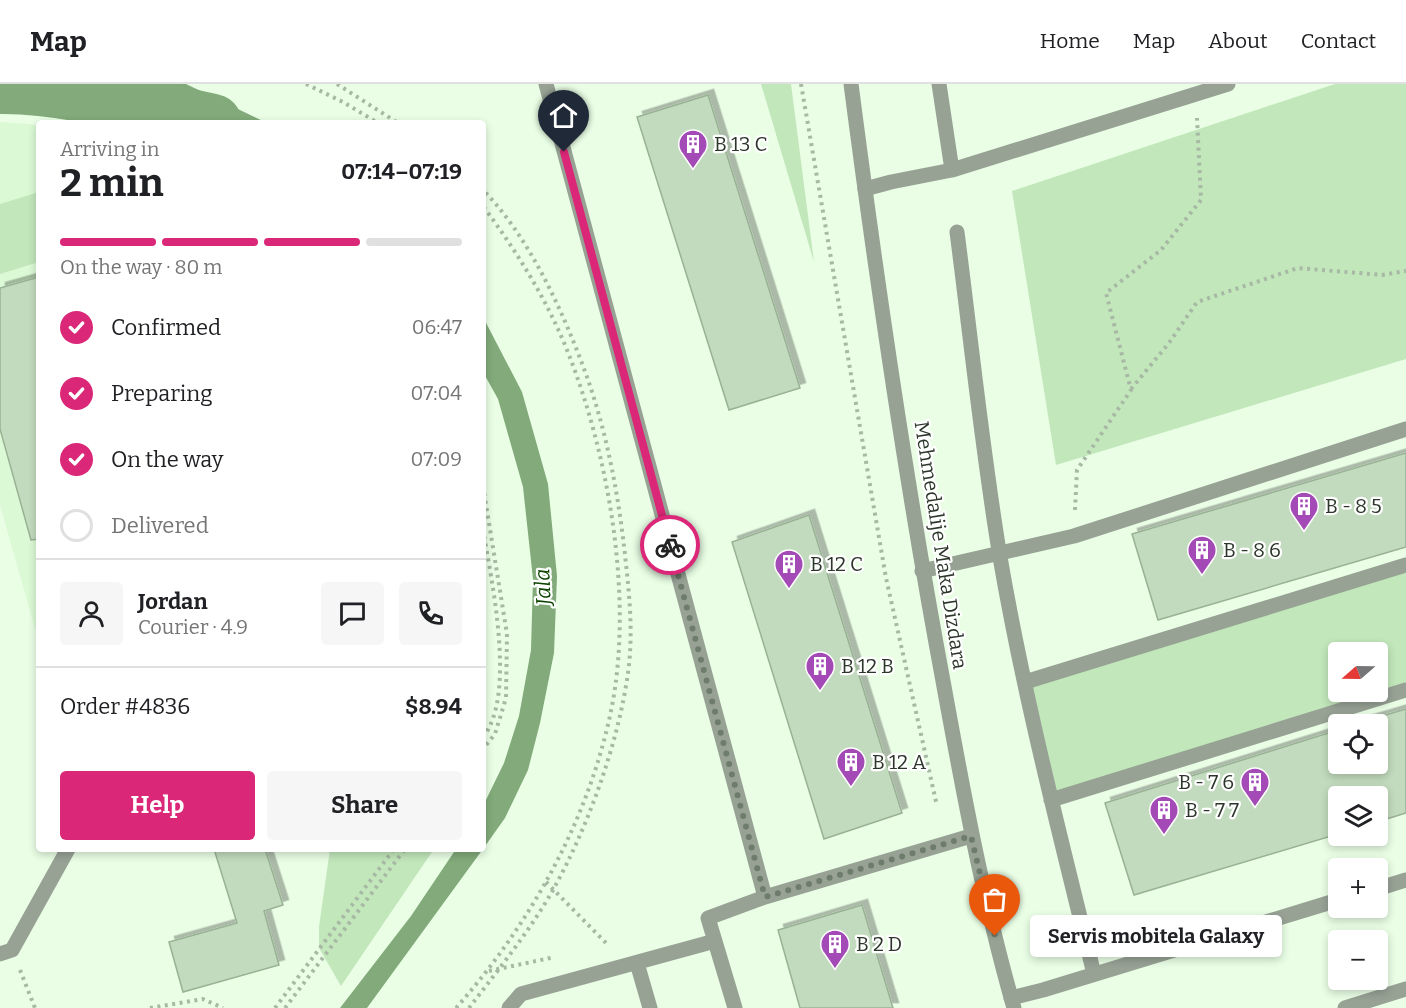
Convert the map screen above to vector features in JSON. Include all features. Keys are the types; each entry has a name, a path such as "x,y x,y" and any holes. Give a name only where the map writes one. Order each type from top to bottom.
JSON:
{"street":[{"path":"546,84 765,897"},
{"name":"Mehmedalije Maka Dizdara","path":"851,84 922,571 971,836 1013,1003"},
{"path":"939,84 952,170"},
{"path":"865,189 952,170 1228,84"},
{"path":"957,232 1000,554 1051,800 1094,974"},
{"path":"922,571 1074,536 1406,429"},
{"path":"1025,682 1406,565"},
{"path":"1051,800 1406,690"},
{"path":"735,1008 708,918 765,897 971,836"},
{"path":"6,952 66,852"},
{"path":"1388,886 1406,880"},
{"path":"1013,1003 1094,974 1328,903"},
{"path":"509,1008 521,994 715,941"},
{"path":"637,963 650,1008"},
{"path":"1345,1008 1406,989"}],"path":[{"path":"306,84 373,120"},
{"path":"337,84 393,120"},
{"path":"801,84 886,578 937,806"},
{"path":"1131,390 1106,293 1161,250 1201,200 1195,94"},
{"path":"469,1008 531,926 573,851 608,761 628,673 632,615 615,482 604,431 589,383 576,347 538,267 501,208 486,192"},
{"path":"456,1008 488,971 564,850 599,760 612,706 619,648 620,616 614,536 595,435 568,353 526,268 486,210"},
{"path":"1074,536 1077,470 1131,390 1197,302 1298,268 1382,275 1406,271"},
{"path":"486,504 507,634 506,698 495,734 486,745"},
{"path":"486,548 500,636 498,699 486,733"},
{"path":"275,1008 392,852"},
{"path":"285,1008 403,852"},
{"path":"546,882 609,946"},
{"path":"6,952 35,1008"},
{"path":"150,1008 204,999 223,1008"}],"shaded area":[{"path":"761,84 791,84 814,262"},
{"path":"1335,84 1406,84 1406,359 1056,465 1012,191"},
{"path":"0,122 36,125 36,632 0,505"},
{"path":"36,193 36,263 0,274 0,204"},
{"path":"1406,565 1406,690 1388,696 1388,642 1328,642 1328,702 1367,702 1051,800 1025,682"},
{"path":"330,852 432,852 341,986 319,948 319,927"}],"water":[{"path":"133,84 186,84 261,120 215,120 162,99"},
{"name":"Jala","path":"486,323 522,392 548,484 557,576 554,653 528,770 505,818 486,845 486,800 504,763 519,716 531,650 533,579 523,487 498,399 486,377"},
{"path":"454,852 481,852 367,1008 340,1008 411,916"}],"building":[{"path":"708,95 800,388 729,410 637,117"},
{"path":"36,278 36,539 31,540 0,429 0,288"},
{"path":"1406,453 1406,547 1158,620 1132,534"},
{"path":"809,515 902,813 824,839 732,542"},
{"path":"1406,709 1406,813 1388,819 1388,786 1328,786 1328,837 1134,895 1105,803 1328,733 1328,774 1388,774 1388,714"},
{"path":"215,852 266,852 283,905 264,911 279,965 183,992 169,942 237,923"},
{"name":"B 2 D","path":"862,905 893,1008 800,1008 778,930"}],"waterway":[{"path":"0,85 53,88 201,120"}],"way so far":[{"path":"670,545 765,897 971,836 995,936"}],"place":[{"name":"B 13 C","path":"693,170"},
{"name":"B - 8 5","path":"1304,532"},
{"name":"B - 8 6","path":"1202,576"},
{"name":"B 12 C","path":"789,590"},
{"name":"B 12 B","path":"820,692"},
{"name":"B 12 A","path":"851,788"},
{"name":"B - 7 6","path":"1255,808"},
{"name":"B - 7 7","path":"1164,836"},
{"name":"Servis mobitela Galaxy","path":"995,936"},
{"name":"B 2 D","path":"835,970"}],"route":[{"path":"564,152 670,545"}]}
